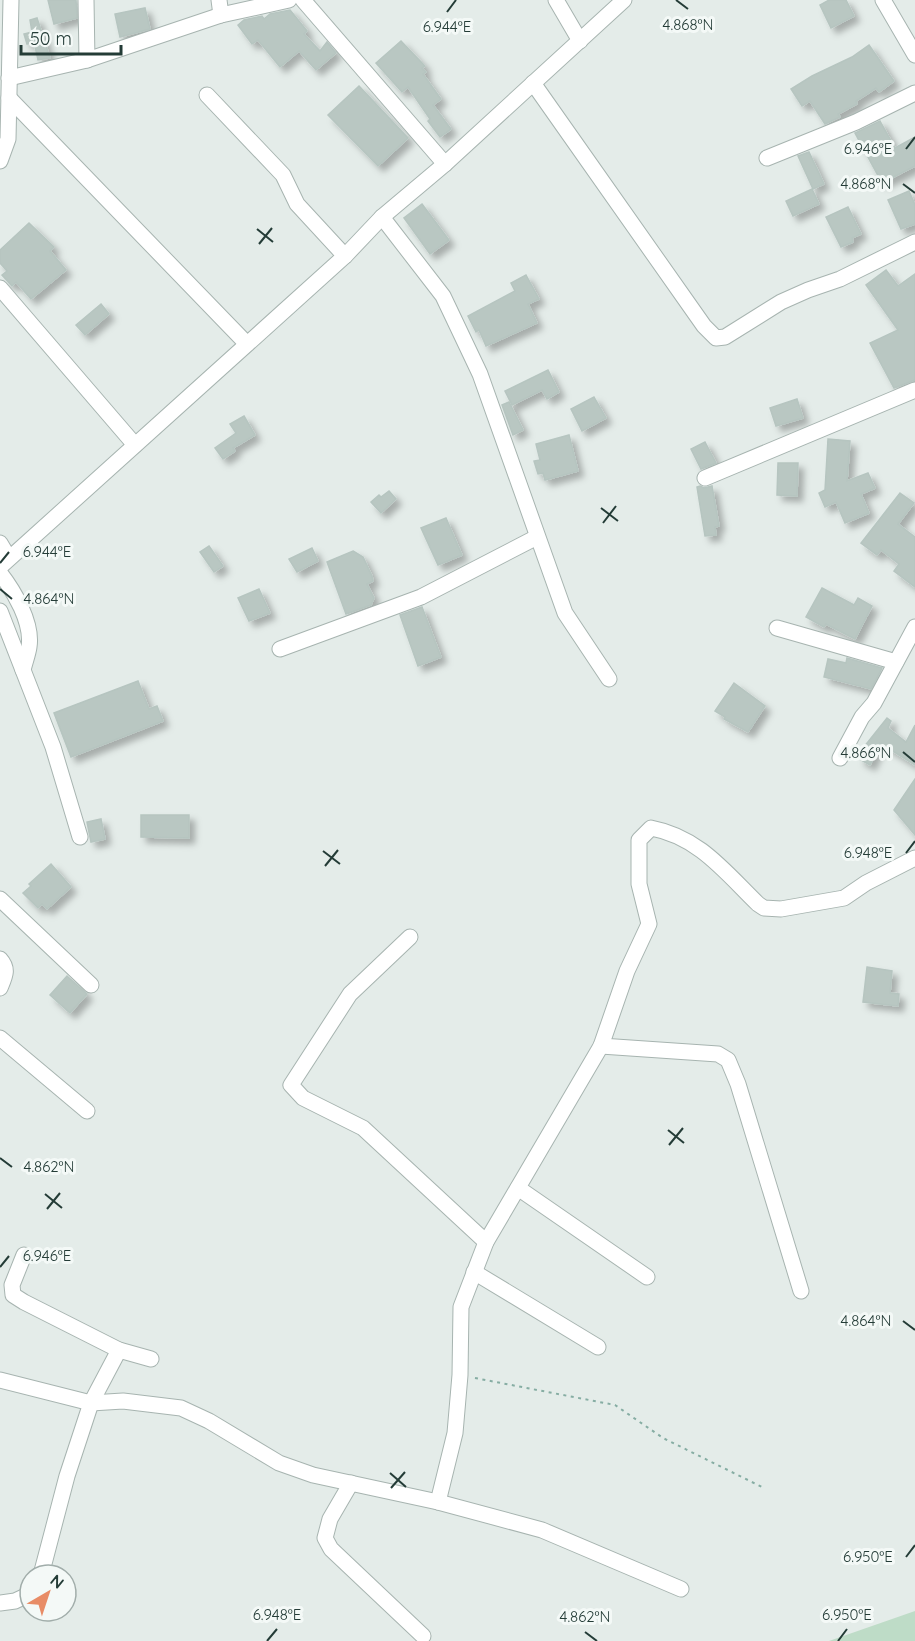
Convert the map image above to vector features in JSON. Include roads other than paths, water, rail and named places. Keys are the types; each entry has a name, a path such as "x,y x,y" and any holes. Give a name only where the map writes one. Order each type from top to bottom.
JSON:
{"street":[{"path":"0,161 8,139 10,0"},
{"path":"86,0 87,60"},
{"path":"9,78 87,60 220,8 289,0"},
{"path":"303,0 445,164"},
{"path":"556,0 580,41"},
{"path":"0,543 5,562 345,256 382,218 445,164 624,0"},
{"path":"883,0 915,55"},
{"path":"533,83 704,326 716,338 725,337 781,302 840,279 915,242"},
{"path":"768,158 856,122 915,93"},
{"path":"207,95 283,175 297,204 345,256"},
{"path":"9,98 247,344"},
{"path":"382,218 443,296 480,375 566,613 609,679"},
{"path":"0,288 135,445"},
{"path":"705,478 915,390"},
{"path":"280,649 421,597 537,537"},
{"path":"0,573 12,588 26,621 30,645 23,670"},
{"path":"0,611 53,747 80,837"},
{"path":"840,758 862,717 874,703 915,627"},
{"path":"777,628 896,662"},
{"path":"438,1502 454,1432 460,1375 461,1307 486,1242 601,1046 627,971 649,924 639,884 639,840 651,828 666,831 702,849 764,908 781,909 844,898 866,883 915,858"},
{"path":"0,899 92,985"},
{"path":"410,937 350,994 291,1085 303,1098 363,1128 486,1242"},
{"path":"0,959 6,966 6,974 0,987"},
{"path":"0,1038 87,1111"},
{"path":"601,1046 718,1054 728,1060 738,1084 801,1291"},
{"path":"518,1188 647,1276"},
{"path":"24,1255 12,1285 13,1295 119,1350 152,1359"},
{"path":"474,1272 598,1347"},
{"path":"44,1563 67,1476 92,1402 119,1350"},
{"path":"0,1380 92,1402 123,1401 181,1408 209,1421 279,1462 313,1475 438,1502 542,1530 681,1589"},
{"path":"351,1483 330,1519 325,1538 332,1549 423,1636"},
{"path":"0,1603 18,1600"}]}
